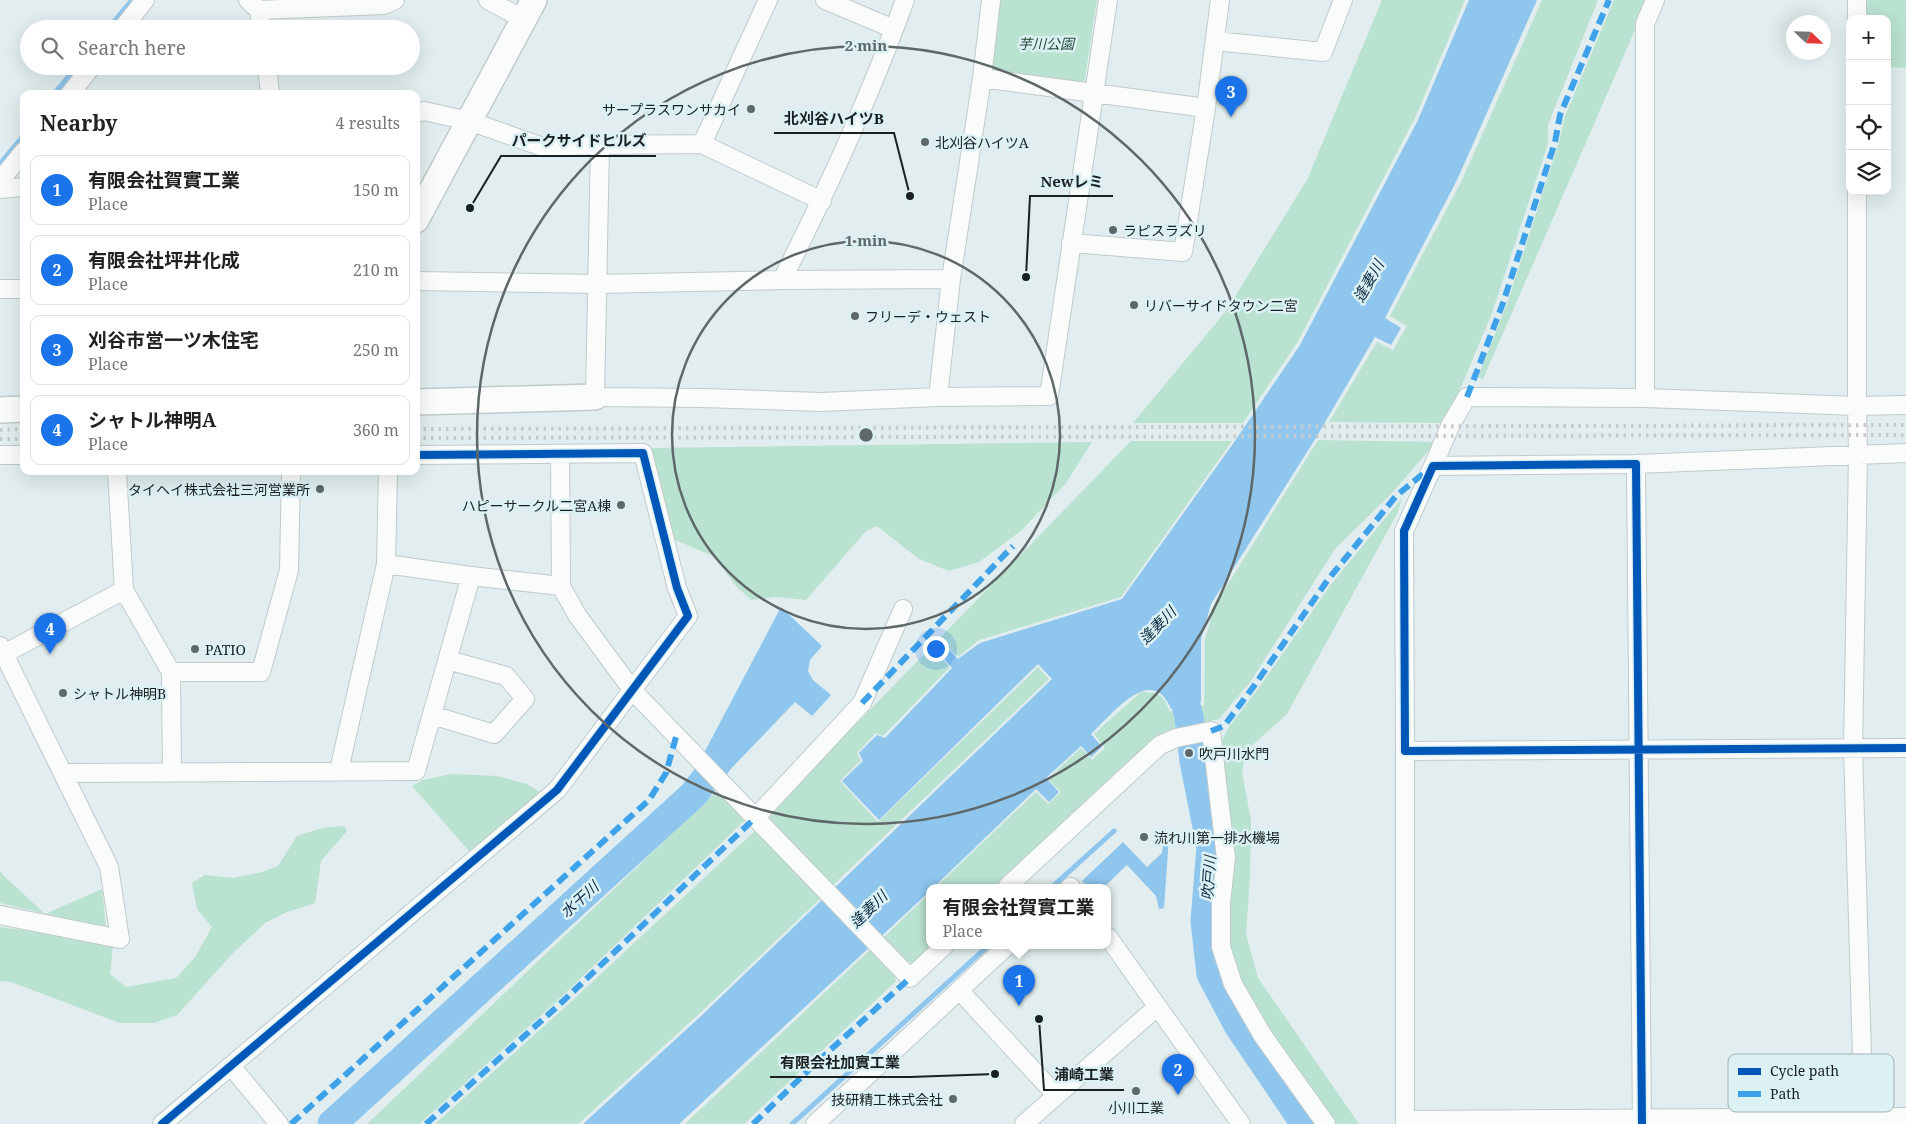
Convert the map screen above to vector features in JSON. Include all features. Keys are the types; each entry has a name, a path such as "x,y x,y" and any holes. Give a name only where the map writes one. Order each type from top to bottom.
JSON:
{"street":[{"path":"129,20 145,0"},
{"path":"259,20 254,5 384,5 395,0"},
{"path":"420,213 528,10 488,0"},
{"path":"702,144 768,0"},
{"path":"825,0 894,29"},
{"path":"782,280 822,201 905,0"},
{"path":"938,397 951,279 982,78 991,0"},
{"path":"420,402 595,397 821,402 938,397 1049,396 1092,94 1108,0"},
{"path":"1071,243 1183,252 1206,108 1220,0"},
{"path":"1215,41 1323,52 1343,0"},
{"path":"1644,398 1645,24 1655,0"},
{"path":"1857,0 1857,15"},
{"path":"73,90 85,75"},
{"path":"268,75 270,90"},
{"path":"982,78 1206,108"},
{"path":"420,112 424,111 469,121 543,147 702,144 822,201"},
{"path":"595,397 600,145"},
{"path":"0,181 20,156"},
{"path":"0,189 20,187"},
{"path":"1857,195 1858,454 1853,750 1862,1054"},
{"path":"420,281 597,284 951,279"},
{"path":"0,289 20,289"},
{"path":"1906,405 1857,406 1644,398 1467,397 1451,424 1404,531 1405,1122 1864,1121 1906,1117"},
{"path":"0,410 20,409"},
{"path":"162,1124 472,864 557,790 688,616 677,588 644,452 560,455 420,456"},
{"path":"1433,466 1636,464 1906,453"},
{"path":"0,455 20,455"},
{"path":"560,455 561,586 577,615 633,691 910,978 942,949"},
{"path":"1636,464 1642,1121"},
{"path":"117,475 124,590 171,672 172,772"},
{"path":"171,672 261,672 289,570 291,475"},
{"path":"339,770 386,564 388,475"},
{"path":"386,564 561,586"},
{"path":"63,773 416,770 471,576"},
{"path":"0,916 120,939 109,867 1,652 124,590"},
{"path":"755,818 862,703 903,608"},
{"path":"432,715 494,734 525,699 506,676 448,660"},
{"path":"1010,884 1160,745 1176,738 1211,731 1226,858 1221,902 1221,947 1233,984 1263,1036 1326,1124"},
{"path":"1404,751 1853,750 1906,748"},
{"path":"1111,942 1241,1124"},
{"path":"815,1124 1004,949"},
{"path":"959,990 1056,1095"},
{"path":"1024,1124 1157,1007"},
{"path":"231,1066 278,1124"}],"green space":[{"name":"芋川公園","path":"999,0 1097,0 1083,91 987,79"},
{"path":"1382,0 1465,0 1415,118 1297,343 1243,423 1133,423 1226,311 1307,180"},
{"path":"1542,0 1598,0 1548,125 1548,144 1492,313 1446,423 1329,422 1377,342 1393,350 1407,326 1390,316 1461,182"},
{"path":"1614,0 1648,0 1483,379 1478,377 1507,304 1559,142 1565,116"},
{"path":"1861,0 1906,0 1906,68 1891,67 1891,15 1860,15"},
{"path":"1318,440 1436,442 1393,492 1335,549 1251,681 1219,719 1201,723 1198,706 1204,705 1205,639 1215,605"},
{"path":"1131,441 1232,441 1121,597 979,640 958,657 948,647 938,655 950,667 883,736 876,733 857,753 861,760 840,781 878,822 1038,667 1049,679 833,885 773,827 769,814"},
{"path":"1092,442 1066,483 1022,530 979,562 949,571 919,559 877,526 866,531 806,600 776,597 751,600 736,586 715,557 671,538 647,448"},
{"path":"1402,498 1397,514 1287,714 1246,751 1242,773 1251,820 1250,878 1246,934 1258,978 1359,1124 1332,1124 1237,983 1225,946 1219,747 1228,728 1258,689 1332,583"},
{"path":"1141,692 1157,694 1163,698 1170,712 1176,710 1179,728 1156,741 1002,884 939,884 1036,792 1048,804 1061,792 1048,779 1081,748 1092,760 1105,748 1094,734"},
{"path":"452,774 497,776 527,784 541,793 470,852 412,786 423,780"},
{"path":"718,790 743,813 744,821 556,1002 419,1124 367,1124"},
{"path":"344,826 347,831 321,861 315,903 287,912 265,923 233,953 177,1015 154,1023 120,1023 11,982 0,981 0,927 102,940 113,945 110,974 126,987 176,978 195,957 212,927 197,909 192,883 205,875 233,878 262,872 278,866 297,836 323,828"},
{"path":"757,829 823,896 699,1014 578,1124 435,1124 562,1010"},
{"path":"0,870 2,874 44,913 0,903"},
{"path":"102,889 106,928 46,914"},
{"path":"926,897 926,949 933,949 916,964 904,960 884,937"},
{"path":"871,949 893,970 896,981 744,1124 685,1124"}],"water":[{"name":"逢妻川","path":"1469,0 1537,0 1457,180 1385,318 1401,328 1391,345 1375,337 1314,441 1211,604 1201,639 1201,702 1193,704 1198,723 1181,727 1178,707 1171,709 1163,696 1153,690 1143,691 1132,696 1091,734 1102,747 1091,757 1081,746 1046,778 1059,792 1049,802 1036,789 937,884 926,884 926,895 679,1124 583,1124 700,1017 1052,679 1038,664 879,820 842,781 863,761 859,753 877,735 885,738 952,668 940,654 948,649 958,659 980,643 1122,599 1235,441 1300,345 1418,120"},
{"path":"781,607 822,646 810,660 808,671 813,680 831,695 812,716 795,702 725,775 704,753"},
{"path":"1164,836 1169,836 1164,908 1159,909 1156,896 1127,865 1107,884 1085,884 1082,881 1123,842 1147,867 1162,853"}],"waterway":[{"path":"115,20 132,0"},
{"path":"57,90 70,75"},
{"path":"0,164 20,140"},
{"name":"吹戸川","path":"1181,686 1189,717 1194,761 1211,847 1205,921 1211,974 1238,1025 1305,1124"},
{"name":"水干川","path":"332,1124 694,794 729,747"},
{"path":"1055,884 1114,831"},
{"path":"792,1124 985,949"}],"railway":[{"path":"420,429 1906,425"},
{"path":"0,430 20,429"},
{"path":"420,438 1906,435"},
{"path":"0,439 20,439"}],"marked path":[{"path":"1467,397 1503,303 1555,142 1560,115 1609,0"},
{"path":"1211,731 1224,726 1327,581 1396,496 1429,469"},
{"path":"862,703 1013,546"},
{"path":"291,1124 649,800 666,773 676,737"},
{"path":"426,1124 559,1005 755,818"},
{"path":"753,1124 817,1062 910,978"}],"cycle path":[{"path":"162,1124 557,790 688,616 677,588 643,453 420,455"},
{"path":"1642,1124 1636,464 1433,466 1404,531 1405,751 1906,748"}],"place":[{"name":"サープラスワンサカイ","path":"751,109"},
{"name":"刈谷市営一ツ木住宅","path":"1231,117"},
{"name":"北刈谷ハイツA","path":"925,142"},
{"name":"北刈谷ハイツB","path":"910,196"},
{"name":"パークサイドヒルズ","path":"470,208"},
{"name":"ラピスラズリ","path":"1113,230"},
{"name":"Newレミ","path":"1026,277"},
{"name":"リバーサイドタウン二宮","path":"1134,305"},
{"name":"フリーデ・ウェスト","path":"855,316"},
{"name":"タイヘイ株式会社三河営業所","path":"320,489"},
{"name":"ハピーサークル二宮A棟","path":"621,505"},
{"name":"PATIO","path":"195,649"},
{"name":"シャトル神明A","path":"50,654"},
{"name":"シャトル神明B","path":"63,693"},
{"name":"吹戸川水門","path":"1189,753"},
{"name":"流れ川第一排水機場","path":"1144,837"},
{"name":"有限会社賀實工業","path":"1019,1006"},
{"name":"浦崎工業","path":"1039,1019"},
{"name":"有限会社加實工業","path":"995,1074"},
{"name":"小川工業","path":"1136,1091"},
{"name":"有限会社坪井化成","path":"1178,1095"},
{"name":"技研精工株式会社","path":"953,1099"}]}
